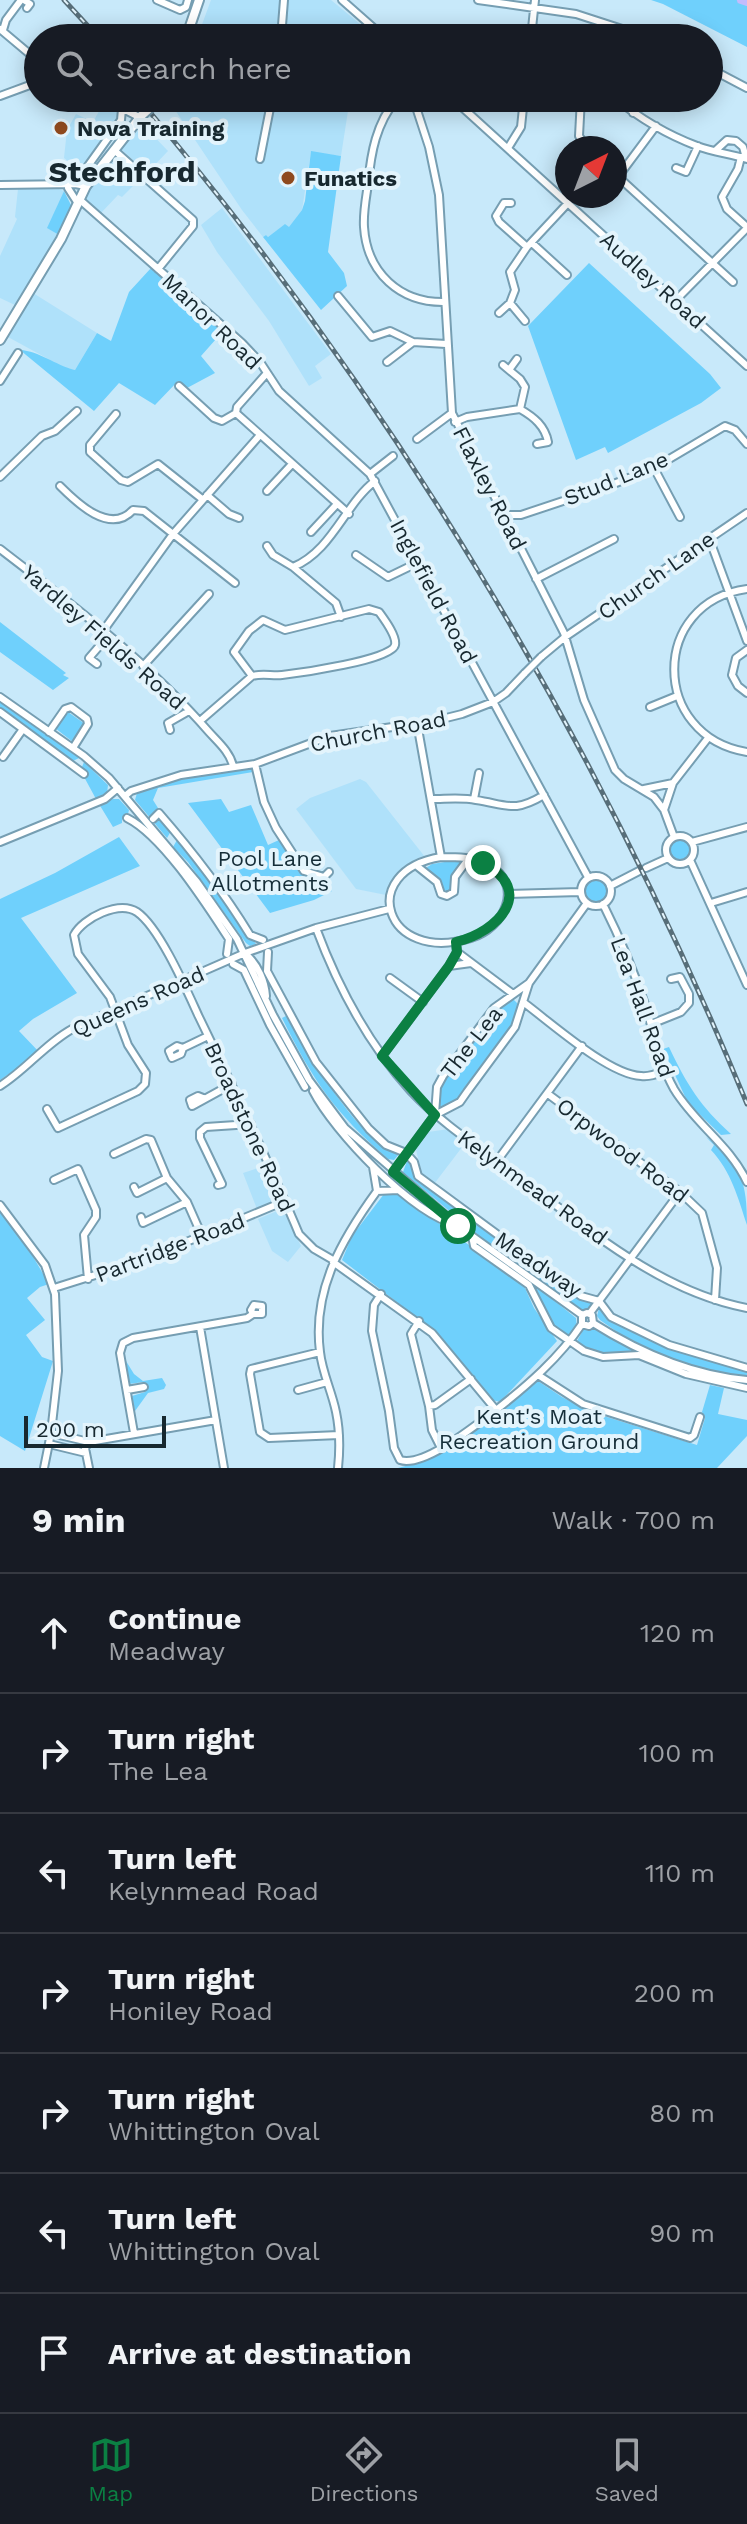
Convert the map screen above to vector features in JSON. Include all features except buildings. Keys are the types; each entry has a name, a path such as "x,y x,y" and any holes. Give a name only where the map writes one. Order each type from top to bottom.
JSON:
{"main road":[{"path":"191,24 199,0"},
{"path":"0,340 61,239 86,186 145,112"}],"street":[{"path":"24,49 2,29 22,0 30,4 27,8"},
{"path":"157,0 180,10 186,7 188,0"},
{"path":"282,24 284,0"},
{"path":"478,0 534,4 607,24"},
{"path":"345,1 370,24"},
{"path":"532,24 534,4"},
{"path":"723,76 747,88"},
{"path":"0,96 24,87"},
{"path":"78,200 68,188 121,120 122,112"},
{"path":"130,112 140,116"},
{"path":"260,159 269,112"},
{"path":"388,112 373,147 365,237 376,266 401,292 426,302 445,302"},
{"name":"Flaxley Road","path":"418,112 439,195 446,344 455,422 565,637 584,700 615,770 624,779 644,789 664,810 674,837"},
{"name":"Audley Road","path":"468,112 555,191"},
{"path":"508,148 521,127 523,112"},
{"path":"579,136 580,112"},
{"path":"633,113 698,146 745,158"},
{"path":"627,162 656,126"},
{"path":"676,300 747,228 727,209 722,197 745,158 743,147 736,141 727,140 715,151"},
{"path":"676,168 686,172 698,146"},
{"path":"114,150 193,220 193,226 158,269"},
{"path":"0,185 86,186"},
{"path":"627,185 733,282"},
{"name":"Manor Road","path":"78,200 242,343 286,398 372,478"},
{"path":"511,203 504,203 496,216 499,222 567,275"},
{"path":"499,313 510,303 515,290 510,272 563,208"},
{"name":"Audley Road","path":"574,208 747,364"},
{"path":"338,296 371,340 390,331 413,342 446,344"},
{"path":"346,305 353,300"},
{"path":"510,303 525,321"},
{"path":"387,362 413,342"},
{"path":"0,381 18,353"},
{"path":"517,359 506,368 525,387 520,409"},
{"path":"179,386 219,421 226,420 236,413 237,407 267,373"},
{"path":"455,422 467,417 520,409 544,429 548,442"},
{"path":"0,477 42,436 55,431 77,411"},
{"path":"236,413 349,514"},
{"path":"417,439 452,413"},
{"path":"116,414 90,445 90,452 121,480 128,482 158,464 239,518"},
{"name":"Stud Lane","path":"505,515 521,515 654,468 725,426 735,430 747,444"},
{"path":"97,664 89,658 173,534 260,435"},
{"path":"537,444 557,441"},
{"path":"293,567 316,552 349,514 372,478 393,456"},
{"path":"267,491 292,464"},
{"path":"654,468 680,517"},
{"name":"Inglefield Road","path":"372,478 493,702"},
{"path":"72,486 63,489 78,505 96,515 121,518 138,509 144,511 235,583"},
{"path":"311,532 337,504"},
{"name":"Church Lane","path":"565,637 747,513"},
{"path":"511,527 521,515"},
{"path":"709,538 747,641"},
{"path":"536,579 614,539"},
{"path":"267,546 273,555 293,567 336,603 341,617"},
{"name":"Yardley Fields Road","path":"0,549 143,666 200,721 230,755 233,766"},
{"path":"356,555 388,577 417,563"},
{"path":"747,589 729,593 705,607 683,632 674,662 677,696 685,712 708,738 747,752"},
{"path":"143,666 209,594"},
{"path":"200,721 252,676 321,670 362,660 394,649 395,639 379,612 369,609 285,630 269,621 257,623 234,652 252,676"},
{"name":"Church Road","path":"125,796 131,791 181,775 255,764 330,736 451,717 493,702 565,637"},
{"path":"747,650 736,658 732,675 738,686 747,693"},
{"path":"650,707 677,696"},
{"name":"Meadway","path":"0,697 84,756 125,796 254,963 265,986 262,998"},
{"path":"493,702 588,877"},
{"path":"49,732 65,709 71,707 87,719 88,724 73,748"},
{"path":"170,730 168,723 189,711"},
{"path":"0,712 84,774"},
{"path":"417,723 441,857"},
{"path":"3,757 23,729"},
{"path":"664,810 673,783 708,738"},
{"path":"76,766 84,756"},
{"path":"255,764 264,802 276,828 304,871 324,877 329,872"},
{"path":"474,799 479,773"},
{"path":"644,789 673,783"},
{"path":"0,842 105,799 118,788"},
{"path":"431,799 474,799 511,808 527,805 544,795"},
{"path":"153,819 159,813 203,864 250,935 263,940"},
{"name":"Meadway","path":"127,818 138,823 163,845"},
{"path":"692,842 747,827"},
{"path":"163,845 177,833"},
{"path":"684,836 692,842 694,852 690,860 680,864 668,858 666,846 674,837 684,836"},
{"path":"441,857 469,858 495,869 502,877 508,894 505,912 480,935 456,942 433,942 410,936 395,924 389,909 395,884 417,866 441,857"},
{"path":"417,866 437,882 441,894 447,896 454,892 455,877 469,858"},
{"path":"610,886 668,858"},
{"path":"690,860 746,980"},
{"path":"599,875 610,886 610,897 603,904 587,903 580,892 588,877 599,875"},
{"path":"508,894 580,892"},
{"path":"711,903 747,892"},
{"name":"The Lea","path":"393,1172 435,1115 460,1102 515,1027 529,983 587,903"},
{"name":"Lea Hall Road","path":"603,904 628,954 665,1071 686,1107 725,1147 747,1182"},
{"name":"Broadstone Road","path":"115,1012 110,997 76,950 74,935 83,922 120,908 133,910 149,925 182,981 251,1124 299,1234 306,1243 419,1321 441,1341 496,1410"},
{"name":"Queens Road","path":"0,1086 31,1064 61,1035 245,953 316,928 389,909"},
{"name":"Meadway","path":"217,915 229,939 227,954"},
{"name":"Kelynmead Road","path":"316,928 334,976 382,1056 435,1115 665,1281 715,1300 747,1308"},
{"path":"382,1056 449,966 457,952 456,942"},
{"name":"Meadway","path":"268,952 267,971 316,1062 369,1129 386,1145 406,1153 414,1162 418,1176 581,1296 599,1301 611,1317 669,1345 747,1368"},
{"path":"457,952 513,994"},
{"path":"449,966 471,963"},
{"name":"Meadway","path":"233,964 244,970 262,998 320,1106 398,1190 443,1222 458,1226"},
{"path":"651,1024 681,1012 689,1003 689,994 680,977 671,979"},
{"path":"390,978 423,1002"},
{"name":"The Lea","path":"435,1115 437,1087 443,1076 494,1008 529,983"},
{"path":"523,1002 614,1068 642,1077 665,1071"},
{"path":"47,1109 55,1130 138,1091 145,1084 146,1073 128,1045 115,1012"},
{"path":"183,1048 208,1036"},
{"path":"497,1161 582,1046"},
{"name":"Meadway","path":"305,1076 305,1087"},
{"name":"Meadway","path":"305,1076 345,1128 393,1172 471,1236 593,1317 593,1323"},
{"path":"203,1098 232,1084"},
{"name":"Orpwood Road","path":"548,1094 680,1192 702,1213 717,1268 715,1300"},
{"path":"218,1185 222,1184 200,1132 206,1127 251,1124"},
{"path":"148,1132 167,1178 187,1202 202,1236"},
{"path":"119,1155 146,1139 151,1140"},
{"path":"338,1468 339,1435 320,1352 319,1320 322,1295 333,1261 347,1234 377,1191 373,1166"},
{"path":"54,1180 78,1169 96,1210 94,1221 84,1235 88,1279"},
{"path":"129,1197 135,1190 167,1178"},
{"path":"377,1191 398,1190"},
{"path":"586,1314 680,1192"},
{"name":"Partridge Road","path":"54,1288 88,1279 285,1201"},
{"path":"141,1217 143,1223 187,1202"},
{"path":"0,1205 45,1265 54,1288 58,1371 44,1468"},
{"name":"Meadway","path":"471,1236 474,1246 529,1285 551,1328 569,1343 603,1357 639,1355 686,1374 747,1388"},
{"path":"381,1294 374,1305 372,1331 394,1448 400,1460"},
{"path":"134,1433 120,1353 123,1343 133,1338 241,1320 253,1314"},
{"name":"Meadway","path":"586,1314 582,1324 593,1323"},
{"path":"419,1321 411,1334 432,1430 441,1448"},
{"name":"Meadway","path":"593,1323 630,1345 672,1362 713,1375 747,1380"},
{"path":"400,1460 416,1462 496,1410 538,1375 569,1343 582,1324"},
{"path":"200,1327 224,1468"},
{"path":"320,1352 251,1369 260,1432 269,1438 339,1435"},
{"path":"538,1375 583,1404 690,1438 700,1417"},
{"path":"429,1406 435,1405 471,1379"},
{"path":"303,1391 327,1382"},
{"path":"127,1390 144,1387"},
{"path":"51,1433 89,1442 216,1420"},
{"path":"89,1442 86,1453 89,1468"},
{"path":"49,1444 86,1453"},
{"path":"392,1468 400,1460"}],"shaded area":[{"path":"211,0 331,0 360,24 202,24"},
{"path":"99,112 117,112 117,117 80,170 64,158 67,130 76,114 93,122"},
{"path":"176,112 348,112 341,156 311,152 302,210 289,228 284,225 268,237 263,237"},
{"path":"143,125 168,151 147,173 121,149"},
{"path":"115,160 140,179 101,213 84,197"},
{"path":"56,188 64,191 48,228 59,235 15,305 0,298 0,256 17,219 18,189"},
{"path":"222,208 331,354 315,366 322,378 309,386 269,321 217,252 201,225"},
{"path":"33,293 97,333 75,370 63,367 8,337"},
{"path":"360,779 366,782 425,857 401,872 386,895 356,889 296,809 310,798"},
{"path":"449,1129 466,1142 434,1184 422,1174 416,1150 428,1132"},
{"path":"264,1166 273,1184 275,1200 257,1209 243,1173"},
{"path":"277,1211 284,1212 301,1246 288,1262 272,1251 258,1219"}],"green space":[{"path":"651,0 747,0 747,47 723,35 723,24 702,24"},
{"path":"311,151 341,156 328,252 344,273 347,286 321,310 263,237 268,237 285,224 289,227 302,210"},
{"path":"64,191 72,207 59,235 47,228"},
{"path":"589,263 710,374 721,388 701,403 608,453 605,447 576,460 528,326"},
{"path":"151,268 224,330 201,356 215,373 187,388 178,381 155,405 119,383 94,411 20,350 75,370 97,333 111,341 129,292"},
{"path":"0,622 69,678 53,690 0,652"},
{"path":"0,702 79,758 73,761 0,709"},
{"path":"68,712 85,724 73,742 55,728"},
{"path":"84,762 108,785 107,794 96,799 83,775 86,772 82,767"},
{"path":"250,768 253,772 158,788 153,800 158,808 150,817 155,823 160,819 171,831 167,838 135,800 137,793 182,778"},
{"path":"119,799 129,810 122,817 122,823 113,827 99,804"},
{"name":"Pool Lane Allotments","path":"221,799 229,812 251,805 268,845 279,840 300,872 332,891 314,900 270,913 188,803"},
{"path":"119,837 140,866 21,918 77,993 19,1031 40,1053 0,1080 0,899"},
{"path":"680,839 688,842 691,850 688,858 680,861 672,858 669,850 672,842"},
{"path":"177,840 256,944 250,946 246,943 188,862 173,847"},
{"path":"459,861 462,865 453,878 452,891 445,895 426,868"},
{"path":"596,879 604,883 608,891 604,899 596,903 588,899 584,891 588,883"},
{"path":"513,999 519,1005 511,1026 459,1098 438,1110 434,1102 457,1062 492,1016"},
{"path":"286,1016 355,1120 383,1146 399,1154 394,1160 388,1159 353,1126 327,1095 293,1040 282,1018"},
{"path":"669,1047 695,1094 731,1134 721,1135 688,1103 663,1049"},
{"path":"706,1137 728,1156 740,1175 746,1198 747,1225 729,1176 711,1150 714,1145"},
{"path":"407,1161 419,1181 552,1278 590,1300 592,1305 588,1310 582,1310 491,1246 403,1172"},
{"path":"384,1194 398,1194 525,1288 534,1308 557,1341 500,1402 492,1400 437,1333 342,1260 352,1236"},
{"path":"0,1212 28,1248 49,1284 27,1298 45,1320 26,1335 42,1357 53,1361 25,1451 0,1436"},
{"path":"536,1286 576,1318 577,1328 569,1337 557,1329 547,1316"},
{"path":"599,1308 608,1318 643,1337 704,1360 747,1370 747,1377 704,1369 630,1341 600,1320 597,1316"},
{"path":"594,1328 668,1363 747,1384 747,1387 686,1372 633,1352 610,1354 580,1347 577,1341 583,1330"},
{"path":"126,1361 143,1381 162,1378 166,1385 164,1389 148,1393 135,1411 132,1396 145,1392 143,1382 129,1384"},
{"name":"Kent's Moat Recreation Ground","path":"538,1381 594,1413 697,1445 710,1385 724,1388 718,1414 747,1420 747,1436 717,1468 398,1468 431,1459"}],"waterway":[{"path":"741,0 747,2"}],"railway":[{"path":"64,0 86,24"},
{"path":"149,112 231,212 320,331 403,452 482,577 556,705 624,835 688,969 747,1104"}],"place":[{"name":"Nova Training","path":"61,128"},
{"name":"Funatics","path":"288,178"}],"district":[{"name":"Stechford","path":"122,172"}],"route":[{"path":"458,1226 393,1172 435,1115 382,1056 456,956 456,942 485,932 505,912 509,900 506,885 495,869 483,863"}]}
